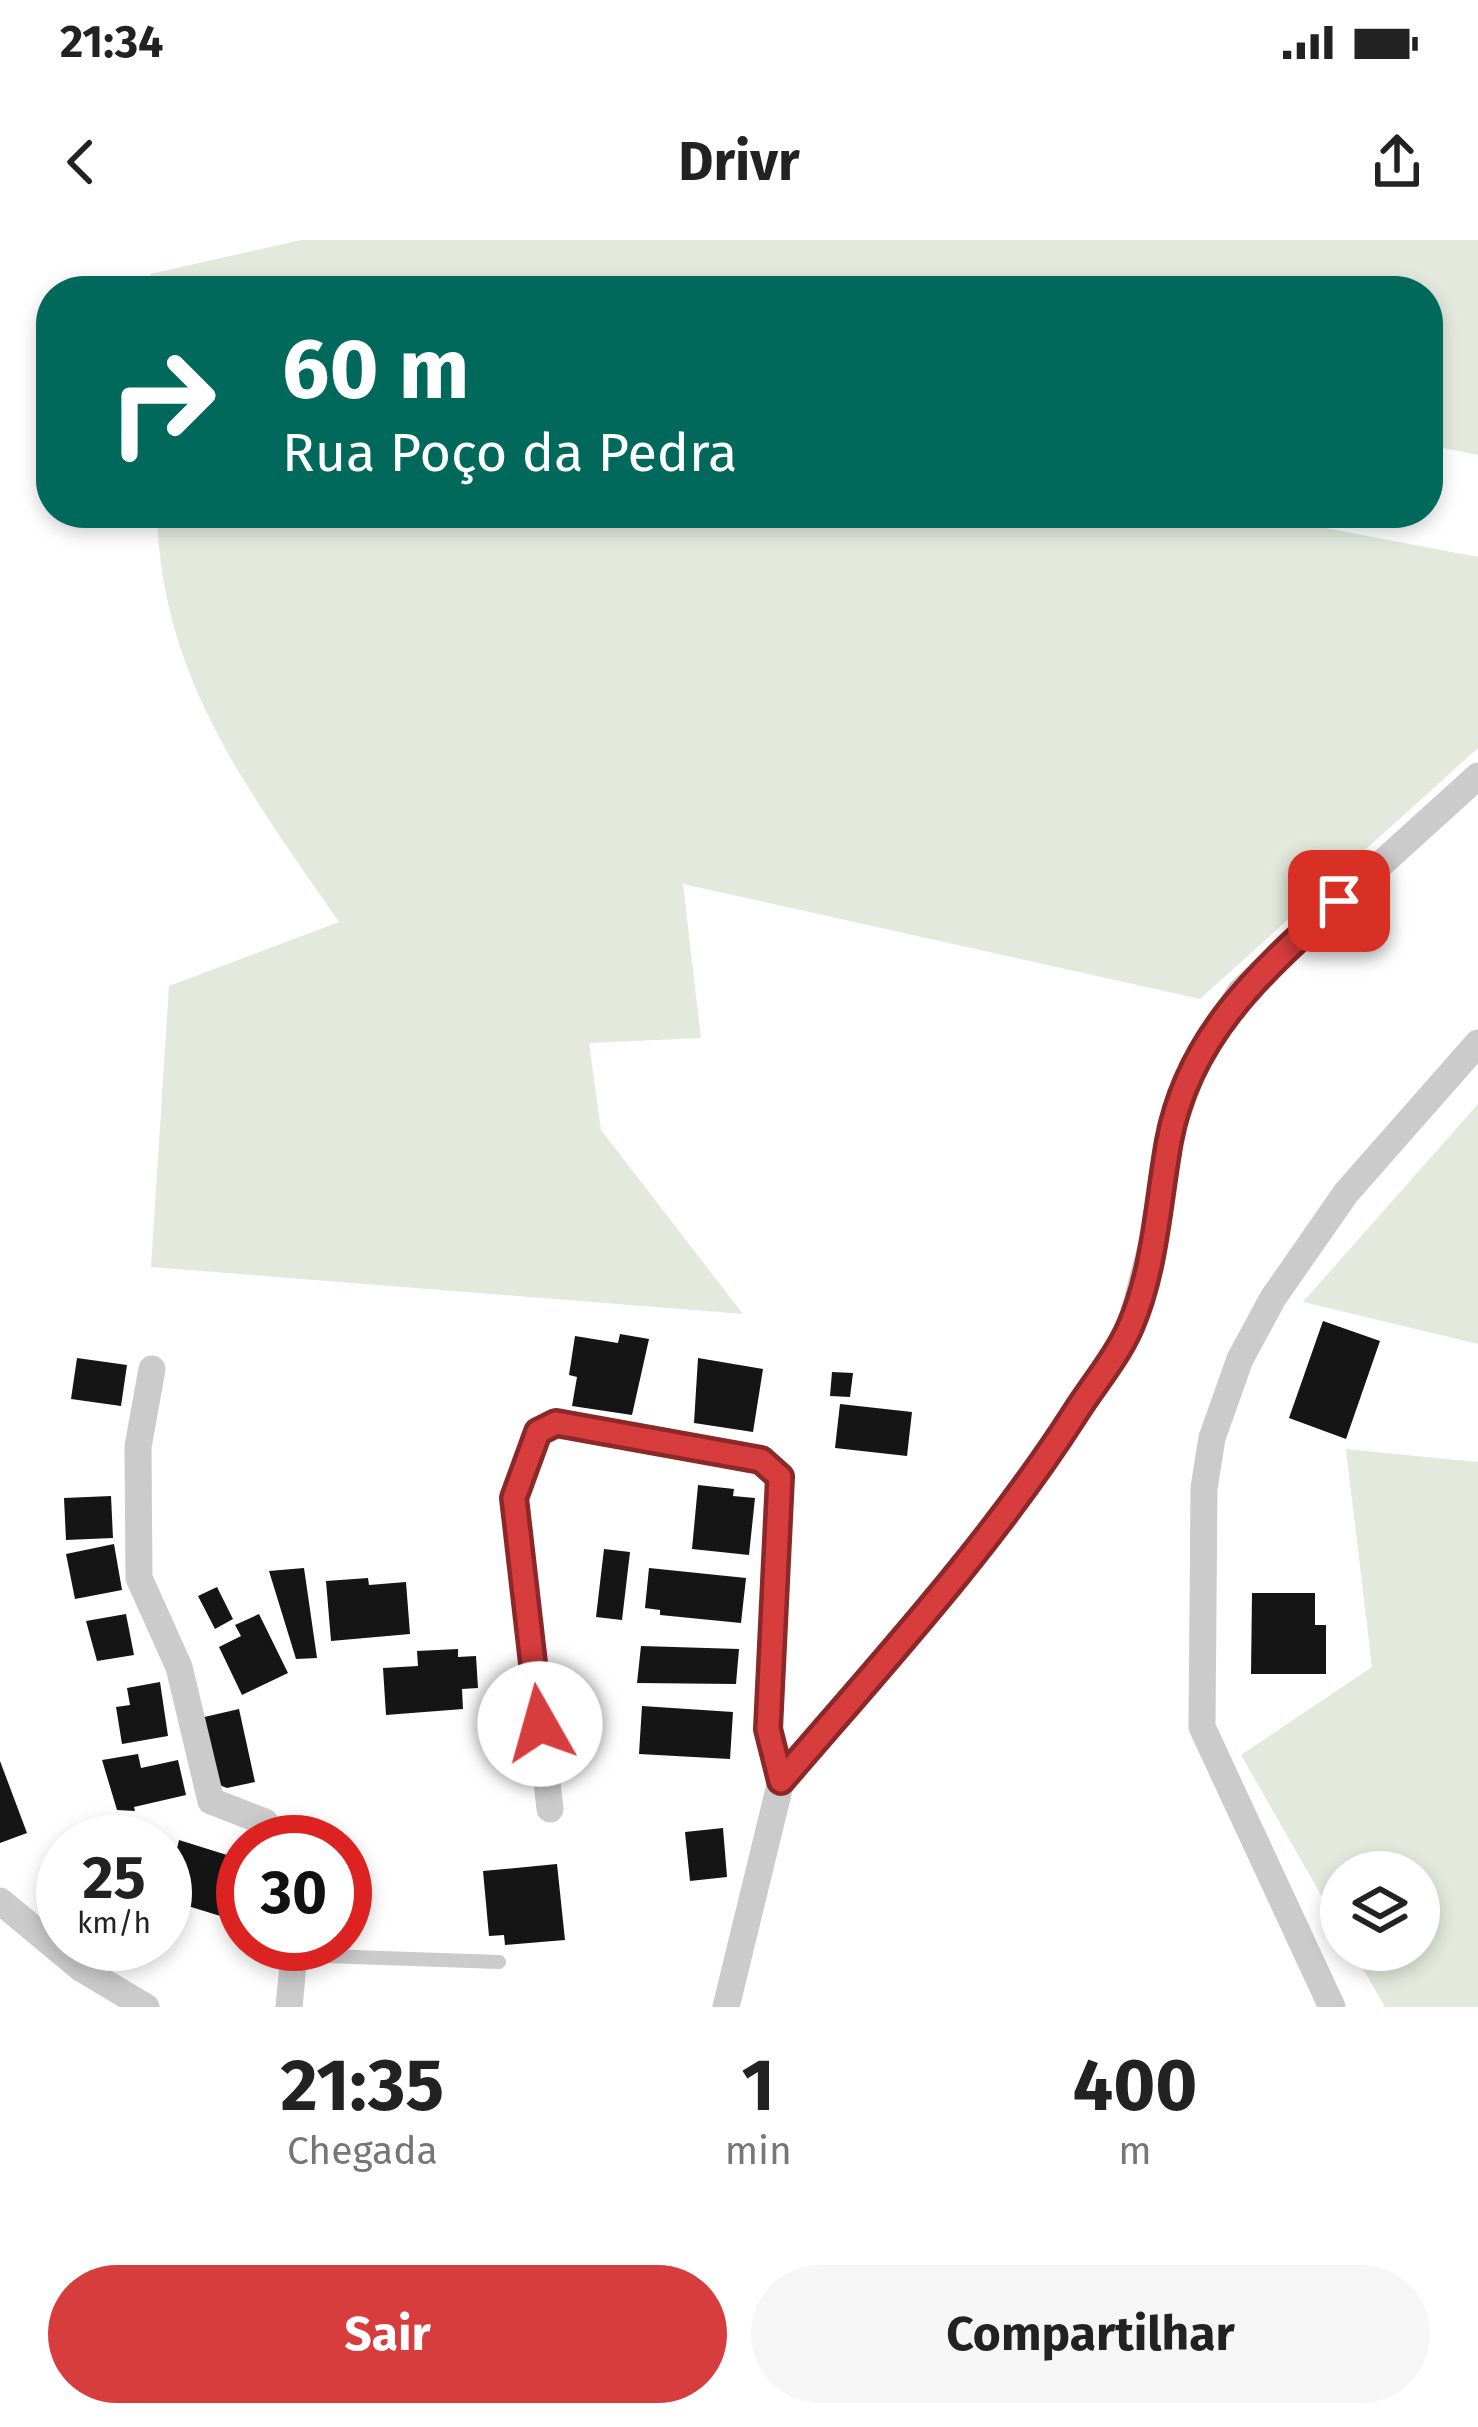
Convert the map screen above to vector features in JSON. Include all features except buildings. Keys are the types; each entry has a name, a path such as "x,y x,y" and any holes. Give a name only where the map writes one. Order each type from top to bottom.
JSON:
{"street":[{"path":"726,2007 781,1781 945,1591 1052,1450 1130,1328 1158,1220 1170,1136 1193,1068 1240,992 1478,776"},
{"path":"1332,2007 1202,1727 1204,1488 1212,1438 1240,1359 1274,1298 1346,1193 1478,1043"},
{"path":"152,1369 138,1447 139,1578 179,1666 211,1801 247,1815"},
{"path":"550,1809 514,1498 538,1432 556,1423 761,1460 780,1477 768,1729 781,1781"},
{"path":"0,1900 82,1969 146,2007"},
{"path":"289,2007 293,1971"}],"lane":[{"path":"372,1954 499,1962"}],"shaded area":[{"path":"301,240 1478,240 1478,455 1443,448 1443,276 150,274"},
{"path":"158,528 1326,528 1478,557 1478,748 1200,999 683,884 701,1038 589,1043 601,1130 743,1314 151,1267 169,986 339,922 216,731 174,629"},
{"path":"1478,1104 1478,1344 1303,1302"},
{"path":"1346,1449 1478,1462 1478,2007 1385,2007 1364,1971 1440,1971 1440,1851 1320,1851 1320,1893 1241,1755 1372,1667"}],"route":[{"path":"540,1724 514,1498 538,1432 556,1423 761,1460 780,1477 768,1729 781,1781 945,1591 1052,1450 1130,1328 1158,1220 1170,1136 1193,1068 1240,992 1339,901"}]}
